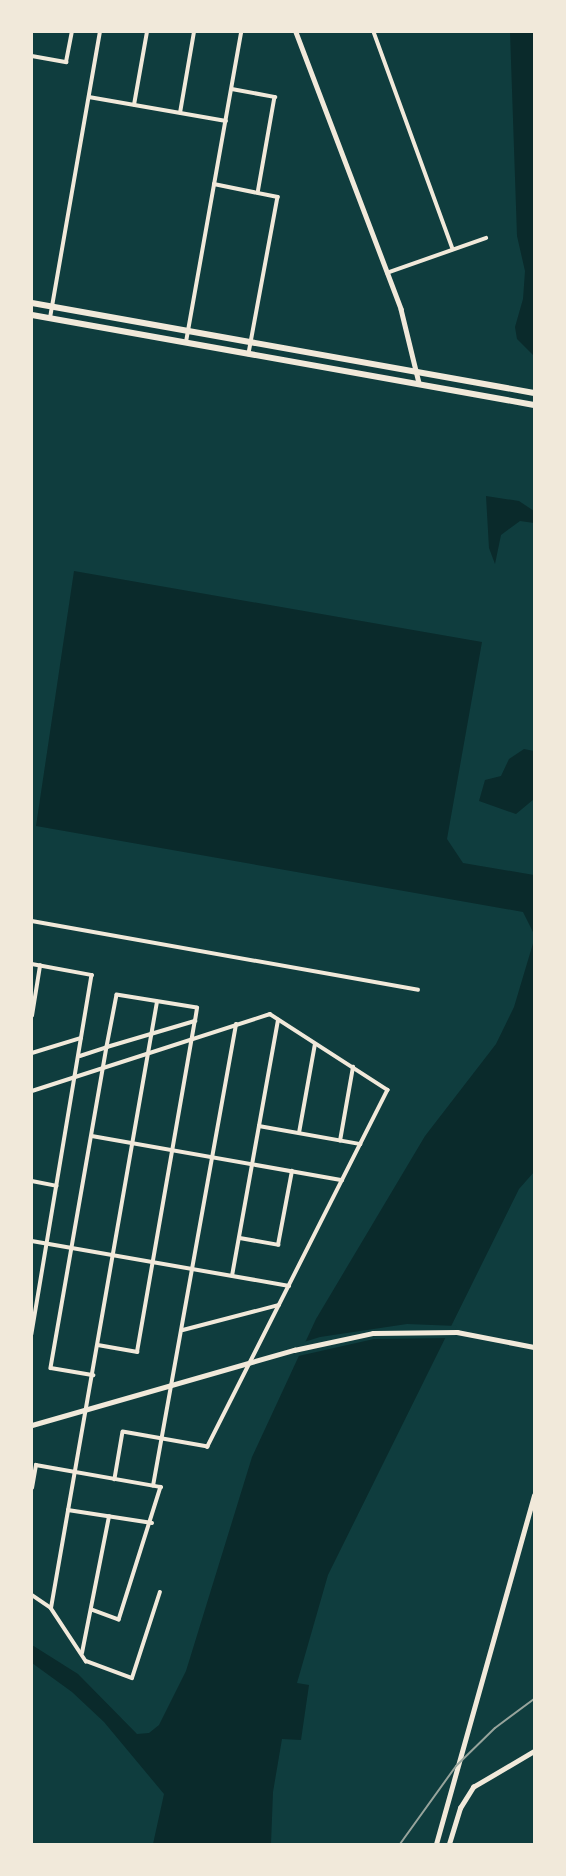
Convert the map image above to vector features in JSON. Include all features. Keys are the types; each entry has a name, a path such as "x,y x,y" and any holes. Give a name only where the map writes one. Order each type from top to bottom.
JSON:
{"highway":[{"path":"32,303 534,393"},
{"path":"32,315 534,405"}],"street":[{"path":"32,56 66,62 72,32"},
{"path":"50,318 100,32"},
{"path":"134,105 147,32"},
{"path":"180,113 194,32"},
{"path":"185,344 241,32"},
{"path":"296,32 387,274 419,372 419,383"},
{"path":"374,32 453,249"},
{"path":"232,89 275,97 258,193"},
{"path":"89,97 226,121"},
{"path":"214,184 278,197 249,354"},
{"path":"387,274 486,238"},
{"path":"32,921 418,990"},
{"path":"32,964 92,975 48,1244 34,1302 32,1334"},
{"path":"32,1016 40,966"},
{"path":"93,1375 51,1368 117,995 197,1008 137,1352 98,1345"},
{"path":"51,1608 157,1002"},
{"path":"32,1091 105,1065 270,1014 388,1090 208,1447 123,1432 114,1479"},
{"path":"232,1276 278,1020"},
{"path":"80,1056 195,1021"},
{"path":"153,1486 174,1385 236,1024"},
{"path":"32,1053 81,1038"},
{"path":"299,1133 315,1044"},
{"path":"340,1140 353,1067"},
{"path":"259,1126 360,1144"},
{"path":"92,1136 342,1180"},
{"path":"240,1238 278,1245 292,1171"},
{"path":"32,1181 57,1186"},
{"path":"32,1241 289,1286"},
{"path":"183,1329 279,1305"},
{"path":"32,1425 295,1350 391,1331 457,1332 534,1347"},
{"path":"32,1488 36,1465 161,1487 152,1523 119,1620 92,1610"},
{"path":"437,1842 534,1495"},
{"path":"68,1510 152,1523"},
{"path":"82,1653 109,1517"},
{"path":"32,1595 51,1608 93,1667 132,1678 160,1592"},
{"path":"449,1844 460,1808 473,1787 534,1751"}],"water":[{"path":"510,32 534,32 534,356 517,339 515,327 523,299 525,271 517,236"},
{"path":"486,496 519,501 534,511 534,523 520,521 501,535 495,564 489,548"},
{"path":"74,571 482,642 447,839 463,863 534,875 534,934 523,912 36,826"},
{"path":"524,749 534,751 534,799 516,814 479,801 485,780 501,776 509,759"},
{"path":"534,940 534,1172 519,1189 328,1575 297,1683 309,1685 301,1740 282,1739 273,1792 271,1844 153,1844 164,1794 104,1722 72,1692 32,1663 32,1645 78,1674 137,1734 149,1733 159,1725 186,1671 252,1457 316,1319 425,1136 496,1044 514,1007"}],"pier":[{"path":"407,1324 457,1326 451,1338 374,1339 294,1357 301,1343 320,1337"}],"railway":[{"path":"400,1844 456,1766 495,1728 534,1699"}]}
